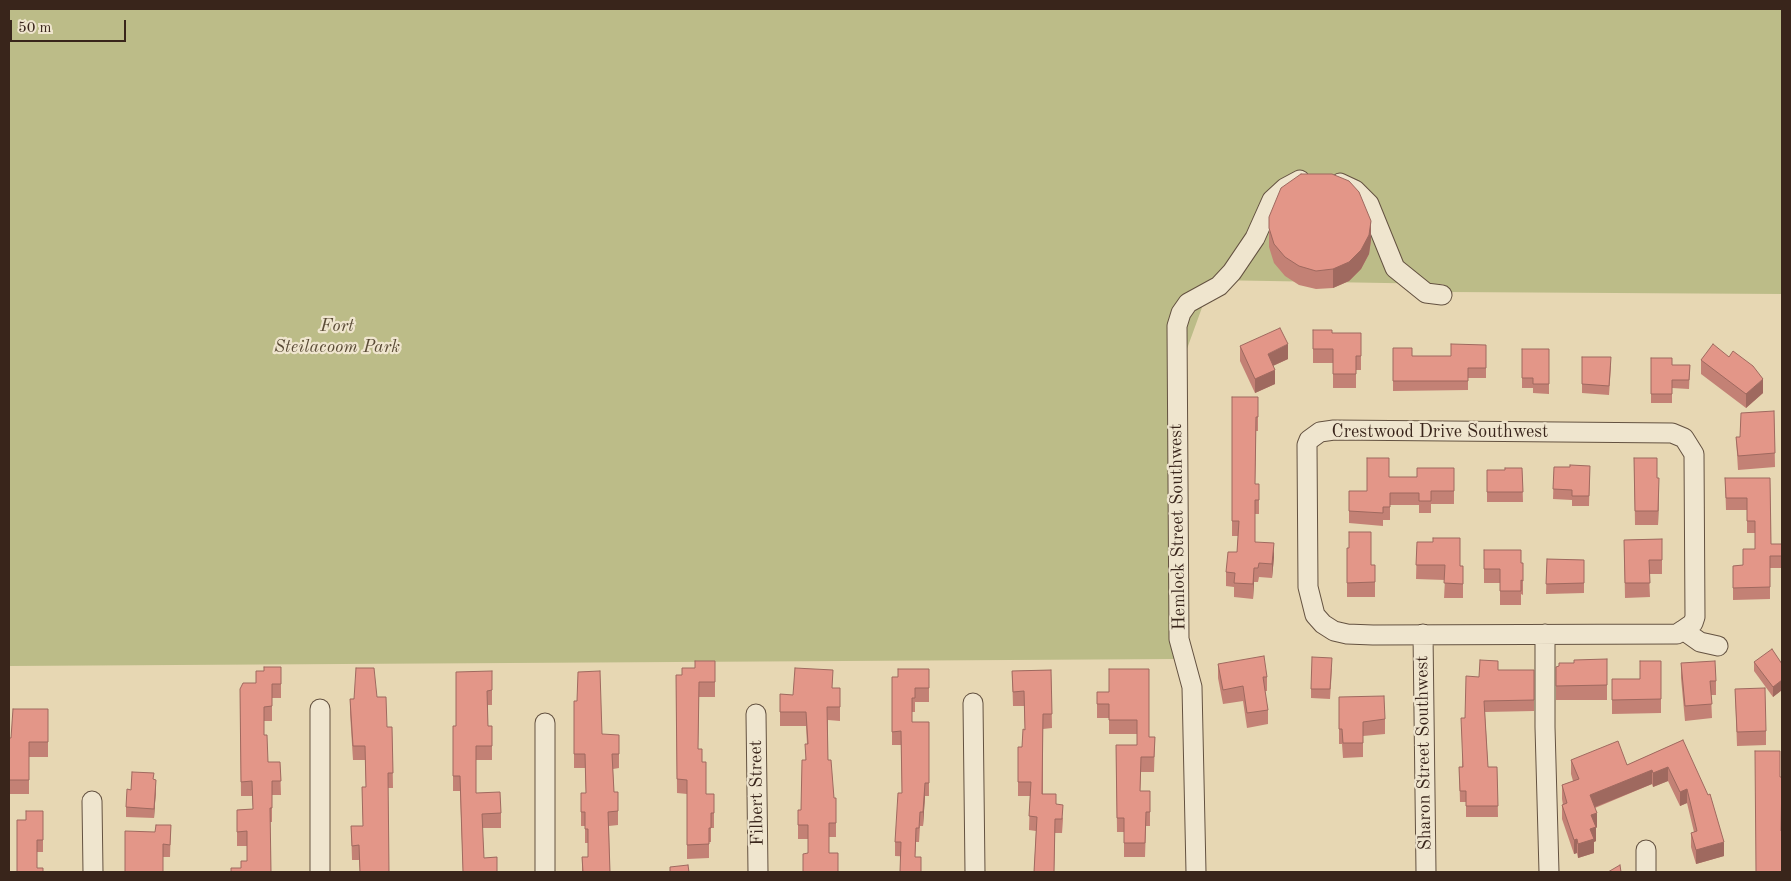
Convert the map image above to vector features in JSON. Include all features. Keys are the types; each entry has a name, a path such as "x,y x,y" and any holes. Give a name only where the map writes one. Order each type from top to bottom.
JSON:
{"street":[{"name":"Hemlock Street Southwest","path":"1196,872 1192,687 1178,639 1176,336 1181,314 1188,303 1218,286 1232,272 1255,238 1272,200 1285,188 1298,180 1334,181 1355,190 1369,204 1395,268 1426,293 1442,295"},
{"name":"Crestwood Drive Southwest","path":"1334,430 1672,434 1684,438 1694,454 1695,618 1693,623 1677,634 1545,634 1347,634 1322,624 1316,615 1308,587 1307,444 1309,440 1320,432 1334,430"},
{"path":"1683,630 1700,642 1718,646"},
{"name":"Sharon Street Southwest","path":"1423,634 1426,872"},
{"path":"1545,634 1545,727 1549,872"},
{"path":"973,703 975,872"},
{"path":"320,709 320,872"},
{"name":"Filbert Street","path":"756,714 758,872"},
{"path":"545,723 545,872"},
{"path":"92,801 93,872"},
{"path":"1646,850 1646,872"}],"green space":[{"name":"Fort Steilacoom Park","path":"9,9 1782,9 1782,294 1450,292 1443,284 1212,280 1176,379 1176,659 9,666"}],"building":[{"path":"1301,174 1332,174 1349,181 1359,192 1371,221 1369,235 1361,250 1349,262 1333,269 1316,271 1299,266 1285,257 1274,244 1269,228 1269,217 1281,188"},
{"path":"1280,328 1288,344 1268,354 1275,370 1255,379 1240,346"},
{"path":"1313,330 1332,330 1332,333 1361,333 1361,356 1356,356 1356,374 1333,374 1333,349 1313,349"},
{"path":"1451,344 1486,345 1486,368 1468,368 1468,381 1393,381 1393,348 1412,348 1412,356 1451,356"},
{"path":"1713,344 1729,357 1733,351 1753,366 1763,379 1746,394 1701,360"},
{"path":"1522,349 1549,349 1549,384 1533,384 1533,378 1522,378"},
{"path":"1582,357 1611,357 1609,386 1582,384"},
{"path":"1651,358 1672,358 1672,365 1690,365 1689,380 1672,380 1672,394 1651,394"},
{"path":"1232,397 1258,397 1255,484 1259,484 1259,500 1255,500 1255,542 1274,543 1272,564 1259,563 1258,568 1254,568 1253,584 1234,583 1235,573 1226,572 1228,552 1237,552 1239,521 1232,521"},
{"path":"1774,411 1775,453 1738,456 1736,437 1740,437 1741,413"},
{"path":"1367,458 1389,458 1389,477 1417,477 1417,468 1454,468 1454,491 1431,491 1431,501 1419,501 1419,493 1390,493 1390,507 1383,507 1383,513 1349,511 1349,491 1367,491"},
{"path":"1634,458 1657,458 1657,478 1659,478 1658,511 1635,511"},
{"path":"1570,465 1590,466 1589,496 1572,496 1572,490 1553,489 1554,467 1570,467"},
{"path":"1505,468 1522,468 1523,492 1487,492 1487,470 1505,470"},
{"path":"1725,478 1770,478 1771,544 1782,544 1782,556 1770,556 1770,587 1733,588 1733,566 1743,565 1743,549 1755,549 1755,521 1747,521 1747,498 1726,498"},
{"path":"1349,532 1371,532 1371,565 1375,565 1375,582 1347,583"},
{"path":"1433,538 1460,538 1460,566 1463,566 1463,584 1444,583 1445,565 1416,565 1417,542 1433,542"},
{"path":"1662,539 1662,560 1649,560 1650,583 1625,583 1624,540"},
{"path":"1484,550 1521,550 1523,581 1521,580 1521,591 1500,591 1500,569 1484,569"},
{"path":"1547,559 1584,560 1584,583 1546,584"},
{"path":"1772,649 1782,664 1782,680 1773,687 1754,662"},
{"path":"1264,656 1267,677 1263,677 1268,710 1247,713 1243,686 1223,690 1218,664"},
{"path":"1312,657 1332,658 1330,689 1311,689"},
{"path":"1607,659 1607,685 1556,686 1556,667 1559,666 1559,663 1574,663 1574,660"},
{"path":"1480,660 1498,661 1498,670 1534,670 1534,700 1484,701 1488,767 1497,767 1498,806 1466,806 1466,791 1460,791 1459,767 1463,767 1461,718 1465,718 1466,676 1479,677"},
{"path":"695,661 715,661 715,682 699,682 698,749 702,749 702,762 706,762 706,794 714,794 714,813 711,813 709,844 687,845 687,780 677,779 676,675 682,675 682,668 695,668"},
{"path":"1640,661 1661,661 1661,699 1612,700 1612,679 1640,679"},
{"path":"1715,661 1716,681 1710,681 1712,704 1685,706 1681,663"},
{"path":"264,667 281,667 281,684 272,684 272,706 264,707 264,735 267,735 268,762 280,762 281,781 272,781 272,808 270,808 271,872 231,872 231,868 241,868 241,861 247,861 247,831 237,832 237,810 253,809 252,781 241,782 240,689 243,683 256,683 256,671 264,671"},
{"path":"356,668 374,668 377,697 386,697 387,727 392,727 393,773 388,773 389,872 360,872 359,845 352,846 351,826 363,826 362,787 366,787 365,746 353,746 350,699 354,699"},
{"path":"795,668 833,670 832,688 840,688 840,707 827,707 828,760 831,760 834,798 836,798 836,823 829,823 829,853 838,853 838,872 803,872 803,854 808,853 808,825 798,825 798,810 801,810 802,760 806,760 805,744 808,744 806,712 780,712 780,694 793,695"},
{"path":"898,669 929,669 929,688 915,688 915,698 912,698 912,722 929,722 929,783 925,783 923,812 920,812 919,828 916,828 915,857 921,857 921,872 900,872 901,842 895,842 898,793 902,793 901,731 892,732 892,677 898,677"},
{"path":"1109,669 1149,669 1149,737 1155,737 1154,757 1141,757 1140,791 1150,791 1150,812 1146,812 1145,843 1124,843 1124,818 1117,818 1116,745 1137,745 1137,720 1109,720 1109,704 1097,704 1097,692 1109,692"},
{"path":"1051,670 1052,714 1043,714 1042,794 1056,794 1056,804 1063,805 1062,819 1055,819 1054,872 1034,872 1037,817 1029,816 1031,782 1018,782 1018,747 1022,747 1023,729 1025,730 1024,691 1013,692 1012,671"},
{"path":"492,671 492,690 487,691 488,726 492,726 492,746 476,746 476,793 500,792 501,813 482,814 484,858 497,857 497,872 463,872 460,776 453,776 453,726 456,726 456,672"},
{"path":"600,671 602,734 619,735 619,754 612,754 614,792 618,792 618,811 608,812 610,872 583,872 582,857 588,857 588,829 585,829 585,812 581,812 581,793 586,793 585,754 574,754 574,701 577,701 578,672"},
{"path":"1765,688 1766,731 1737,732 1735,689"},
{"path":"1384,696 1385,719 1363,722 1363,743 1343,743 1342,729 1339,729 1339,697"},
{"path":"13,709 48,709 48,742 29,742 29,780 9,780 9,738 11,738"},
{"path":"1683,740 1708,795 1710,794 1724,842 1696,850 1691,833 1697,831 1687,789 1680,792 1668,767 1653,773 1652,770 1590,795 1597,813 1591,815 1596,827 1590,829 1594,839 1578,844 1577,839 1574,840 1562,805 1567,803 1562,785 1579,779 1571,760 1618,741 1627,765"},
{"path":"1755,751 1780,751 1780,777 1782,777 1782,872 1756,872"},
{"path":"132,772 154,773 153,779 156,780 154,809 126,807 127,789 131,790"},
{"path":"26,811 43,811 43,840 37,840 37,868 43,868 43,872 17,872 17,820 26,820"},
{"path":"156,825 171,825 170,845 163,844 163,872 125,872 125,831 155,832"},
{"path":"688,865 689,872 670,872 670,867"},
{"path":"1620,865 1621,872 1608,872"}]}
